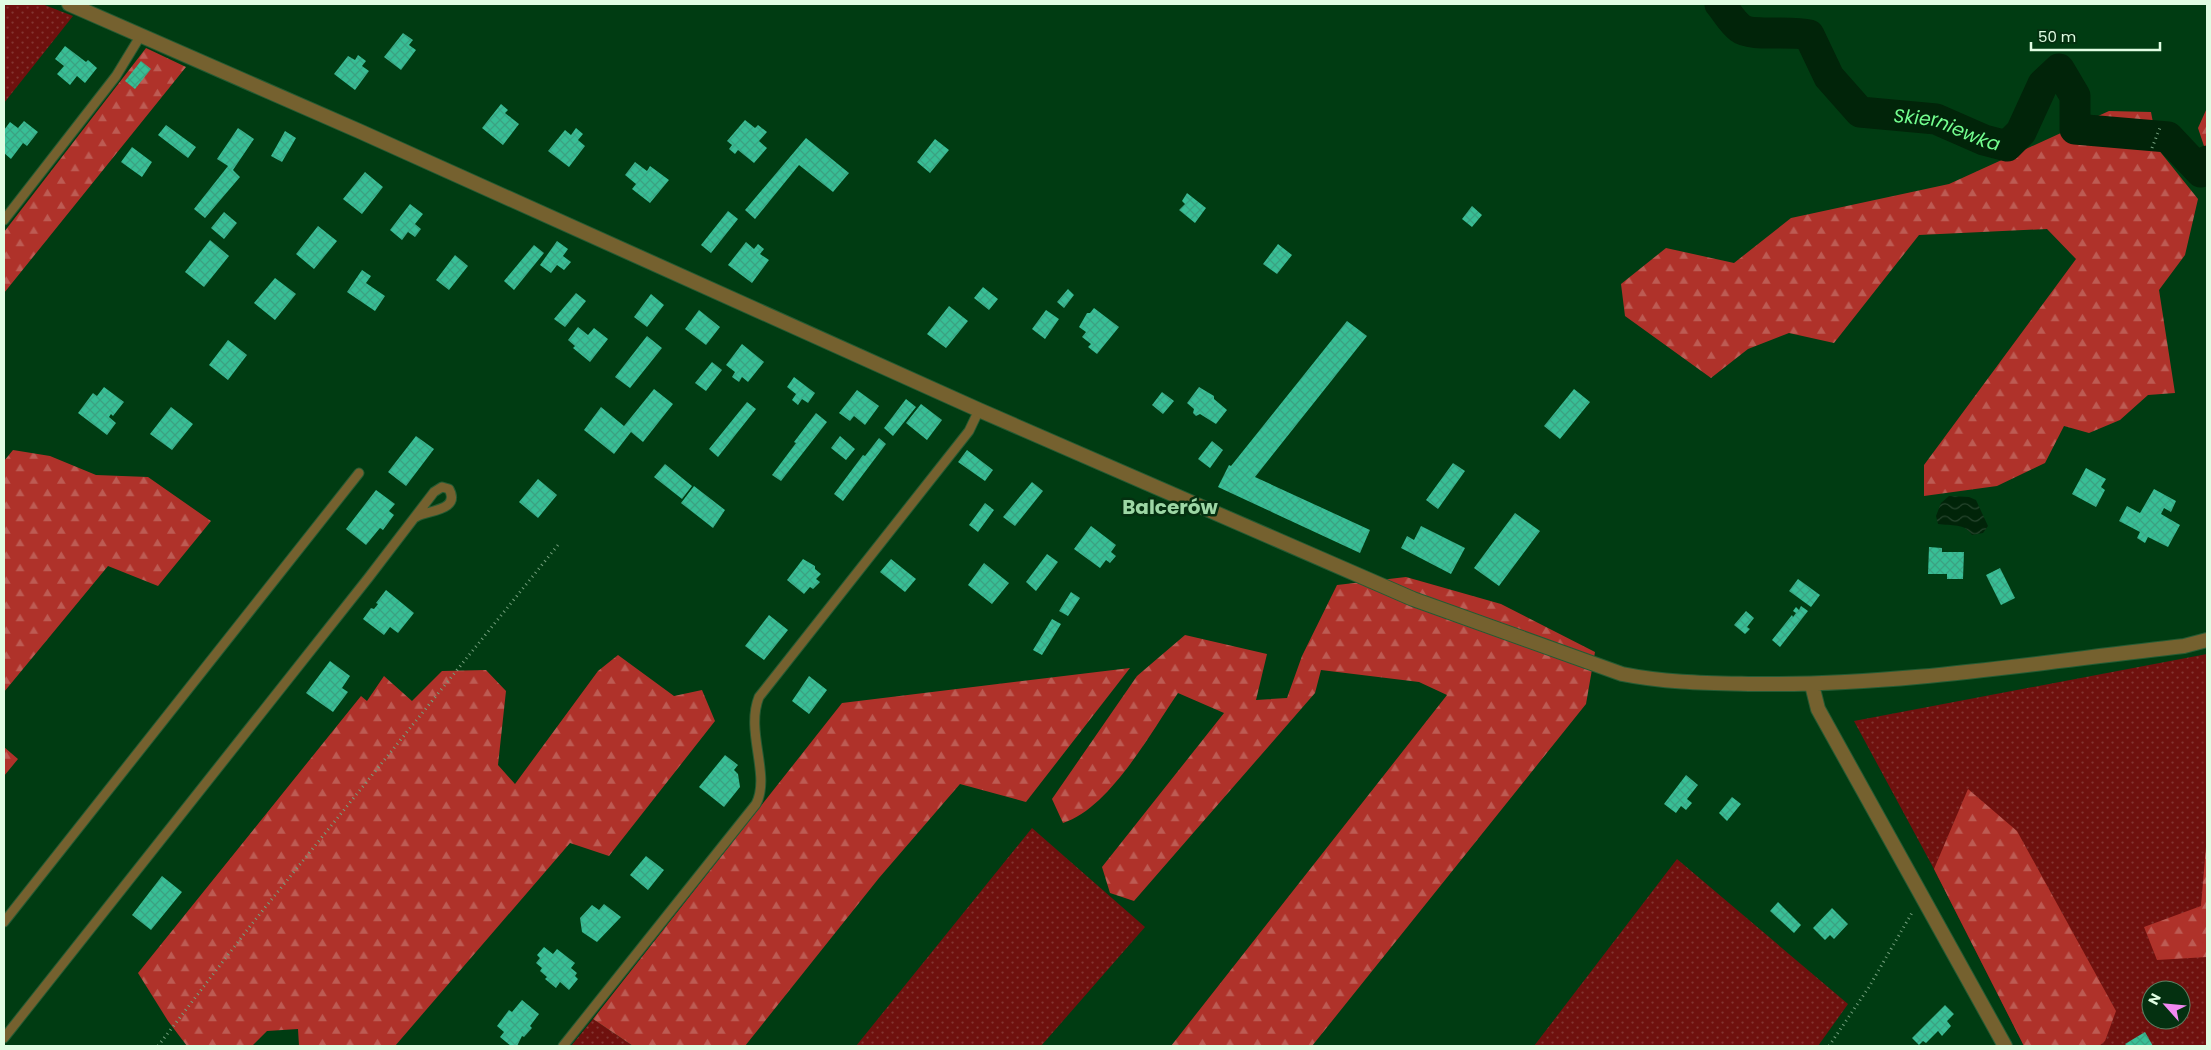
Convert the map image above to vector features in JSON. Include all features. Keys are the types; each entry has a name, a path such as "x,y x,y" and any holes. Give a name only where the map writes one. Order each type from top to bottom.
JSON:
{"street":[{"path":"70,4 359,131 979,410 1413,599 1622,674 1655,681 1688,683 1812,685 1896,679 2184,646 2207,640"},
{"path":"1812,685 1818,709 2005,1046"}],"lane":[{"path":"4,220 116,76 141,35"},
{"path":"563,1046 756,804 761,790 754,720 760,697 969,431 979,410"},
{"path":"4,922 359,473"},
{"path":"4,1038 416,517"}],"path":[{"path":"2152,148 2161,124"},
{"path":"158,1046 251,925 558,545"},
{"path":"1829,1046 1869,987 1914,909 1925,902"}],"shaded area":[{"path":"4,4 42,4 73,16 4,103"},
{"path":"2207,654 2207,1046 2024,1046 1934,869 1854,721"},
{"path":"1032,828 1145,927 1041,1046 856,1046"},
{"path":"1677,859 1848,1004 1818,1046 1534,1046"},
{"path":"593,1019 633,1046 571,1046"}],"green space":[{"path":"146,48 186,67 4,293 4,232"},
{"path":"2207,108 2207,155 2198,128"},
{"path":"2109,111 2151,112 2158,149 2198,199 2185,255 2159,290 2175,393 2148,395 2120,420 2089,433 2064,426 2045,463 1997,486 1924,496 1924,465 2076,259 2047,229 1919,235 1834,343 1789,333 1748,349 1711,378 1625,316 1621,284 1666,248 1734,263 1791,218 1949,184"},
{"path":"13,450 50,456 96,475 148,477 211,521 158,586 108,566 4,692 4,461"},
{"path":"1406,577 1501,604 1595,652 1586,704 1312,1046 1171,1046 1447,695 1419,682 1321,670 1315,693 1134,901 1110,893 1102,867 1224,713 1178,693 1128,767 1097,802 1080,815 1063,823 1052,799 1137,676 1185,635 1267,654 1256,700 1287,698 1302,656 1337,585"},
{"path":"618,655 674,696 702,690 715,721 609,856 570,843 395,1046 299,1046 298,1029 267,1031 252,1046 187,1046 168,1021 138,973 361,696 367,701 384,676 412,701 442,671 486,670 506,691 498,765 515,784 598,671"},
{"path":"1130,668 1026,802 960,784 879,878 745,1046 633,1046 593,1019 842,703"},
{"path":"4,747 18,759 4,776"},
{"path":"1968,789 2017,831 2116,1011 2105,1041 2099,1046 2024,1046 1934,869"},
{"path":"2207,835 2207,957 2157,960 2144,927 2201,906"}],"water":[{"path":"1949,496 1969,497 1976,500 1988,526 1983,533 1972,535 1966,528 1938,524 1936,516 1941,503"}],"building":[{"path":"403,33 413,40 409,45 416,50 401,70 384,57"},
{"path":"65,46 97,68 85,83 77,76 70,85 57,74 64,66 55,59"},
{"path":"358,55 366,61 362,66 369,71 355,90 334,74 348,56 355,60"},
{"path":"141,61 151,69 135,89 125,81"},
{"path":"501,104 508,110 505,113 519,124 503,145 482,128"},
{"path":"745,120 755,128 758,125 767,132 759,141 767,148 754,163 738,150 735,154 729,149 732,145 727,141"},
{"path":"24,121 38,132 27,146 23,143 11,159 4,153 4,130 10,122 18,128"},
{"path":"166,125 196,147 188,158 158,135"},
{"path":"238,128 254,139 233,170 240,177 205,218 194,209 228,166 217,159"},
{"path":"576,128 583,134 578,140 585,146 569,167 548,151 565,130 571,135"},
{"path":"285,131 296,138 282,162 271,156"},
{"path":"806,138 849,173 833,192 799,165 755,219 745,210"},
{"path":"935,139 949,150 930,173 917,162"},
{"path":"132,147 152,162 142,177 121,162"},
{"path":"635,162 647,171 650,166 669,180 650,203 632,189 636,184 625,175"},
{"path":"365,172 383,187 362,214 343,199"},
{"path":"1187,193 1206,208 1195,223 1179,210 1185,204 1182,201"},
{"path":"410,204 423,214 415,224 421,229 415,237 408,232 402,240 390,230"},
{"path":"1472,206 1482,215 1472,227 1462,219"},
{"path":"728,211 738,219 711,253 701,245"},
{"path":"224,212 237,223 224,239 211,228"},
{"path":"318,226 337,241 314,269 296,254"},
{"path":"210,240 229,256 204,287 185,272"},
{"path":"557,241 568,249 563,256 571,262 564,270 557,265 551,273 540,265"},
{"path":"746,242 754,249 758,244 764,249 760,254 769,260 752,283 728,265"},
{"path":"1278,244 1292,255 1277,274 1263,264"},
{"path":"534,245 544,253 514,290 504,281"},
{"path":"455,255 468,266 449,290 436,280"},
{"path":"362,270 371,276 366,283 385,296 375,311 347,292"},
{"path":"275,278 296,294 275,320 254,303"},
{"path":"983,287 998,299 989,310 974,298"},
{"path":"1068,289 1074,295 1064,308 1057,302"},
{"path":"576,293 586,301 565,327 554,319"},
{"path":"651,294 664,305 647,327 634,317"},
{"path":"949,306 968,321 946,348 927,334"},
{"path":"1094,308 1119,327 1097,354 1088,347 1091,344 1082,337 1086,332 1079,327 1087,313 1090,313"},
{"path":"699,310 720,327 706,345 685,329"},
{"path":"1046,310 1059,319 1045,339 1032,329"},
{"path":"1347,321 1367,336 1255,477 1370,530 1360,553 1218,487 1229,465 1231,466"},
{"path":"578,327 588,335 594,328 608,339 590,362 573,348 575,346 568,340"},
{"path":"647,336 662,348 630,388 615,377"},
{"path":"228,340 247,355 228,380 209,365"},
{"path":"742,344 764,362 748,382 742,377 739,382 732,377 735,372 726,365"},
{"path":"712,362 722,370 706,391 695,383"},
{"path":"794,377 815,393 808,403 802,399 798,405 792,400 796,394 787,387"},
{"path":"104,387 124,402 113,416 111,414 109,417 116,423 107,435 78,413 93,393 97,396"},
{"path":"1199,387 1214,396 1214,399 1227,410 1216,424 1200,414 1196,416 1193,413 1194,409 1187,403"},
{"path":"654,389 673,404 643,442 631,432 614,454 584,430 601,407 624,426"},
{"path":"1574,389 1590,402 1560,439 1544,426"},
{"path":"857,390 879,406 865,425 854,416 850,421 839,413"},
{"path":"1162,392 1174,401 1163,414 1152,405"},
{"path":"906,399 916,407 893,436 884,428"},
{"path":"747,402 756,409 718,457 709,449"},
{"path":"921,404 942,420 927,440 906,423"},
{"path":"171,407 193,424 172,450 150,434"},
{"path":"816,413 827,422 781,481 772,475"},
{"path":"416,436 434,449 406,486 388,472"},
{"path":"840,436 855,449 846,460 831,448"},
{"path":"879,438 886,444 843,501 834,494 863,455 865,456"},
{"path":"1212,441 1223,450 1210,468 1198,459"},
{"path":"967,450 993,470 985,481 958,462"},
{"path":"1453,463 1465,471 1438,509 1426,500"},
{"path":"665,464 692,486 682,499 654,477"},
{"path":"2086,468 2106,479 2101,487 2105,490 2096,507 2072,494"},
{"path":"538,479 557,495 538,518 519,502"},
{"path":"1032,482 1043,491 1015,526 1003,517"},
{"path":"694,486 725,510 713,528 681,503"},
{"path":"2154,489 2176,501 2171,512 2164,508 2161,514 2180,525 2168,547 2148,537 2145,543 2137,538 2140,532 2119,521 2127,506 2140,513"},
{"path":"376,490 395,504 389,511 394,515 383,530 380,528 366,545 346,529"},
{"path":"985,503 994,510 978,532 969,525"},
{"path":"1515,513 1540,531 1499,586 1474,568"},
{"path":"1091,526 1116,545 1111,552 1116,556 1110,563 1106,560 1100,568 1074,549"},
{"path":"1421,526 1465,548 1451,574 1401,548 1407,536 1414,540"},
{"path":"1929,547 1942,548 1942,552 1964,552 1963,579 1947,579 1947,574 1928,574"},
{"path":"1047,554 1058,562 1036,591 1026,582"},
{"path":"803,559 815,566 815,569 821,574 816,579 820,582 813,589 810,587 804,594 787,580"},
{"path":"891,559 916,579 905,592 880,572"},
{"path":"984,563 1009,583 992,604 968,585"},
{"path":"2000,568 2015,598 2001,605 1986,575"},
{"path":"1798,579 1820,595 1811,607 1789,591"},
{"path":"386,590 414,613 398,633 390,627 384,635 363,619 371,608 374,609 378,604 376,603"},
{"path":"1071,592 1080,598 1068,616 1059,611"},
{"path":"1801,606 1808,611 1780,647 1772,640 1792,615 1793,617 1796,613 1793,611 1796,607 1799,610"},
{"path":"1746,611 1754,618 1747,627 1750,629 1745,634 1734,625"},
{"path":"769,615 788,630 764,660 745,646"},
{"path":"1052,619 1061,624 1042,655 1033,650"},
{"path":"330,661 350,676 342,688 348,692 333,712 306,693"},
{"path":"809,676 827,690 809,714 792,701"},
{"path":"725,755 738,765 734,770 738,774 740,787 724,807 699,787"},
{"path":"1686,775 1698,785 1687,799 1692,803 1686,810 1681,806 1676,813 1664,804"},
{"path":"1732,797 1741,804 1727,821 1719,813"},
{"path":"646,856 664,870 648,890 630,875"},
{"path":"162,876 182,892 151,930 132,915"},
{"path":"1778,902 1801,925 1794,933 1770,911"},
{"path":"604,904 621,917 597,942 582,932 580,918 592,905 599,910"},
{"path":"1832,908 1848,924 1834,939 1830,935 1825,940 1813,928"},
{"path":"544,947 553,954 557,949 575,963 571,968 577,973 575,976 578,979 569,990 560,982 556,988 545,979 547,977 540,971 542,968 536,963 540,958 537,955"},
{"path":"522,1000 539,1014 530,1026 532,1028 524,1037 522,1036 517,1046 511,1046 500,1037 504,1032 497,1026 509,1010 512,1012"},
{"path":"1945,1005 1954,1014 1947,1021 1951,1026 1942,1036 1938,1031 1926,1043 1923,1041 1919,1045 1912,1038"},
{"path":"2145,1032 2153,1046 2127,1046 2125,1044"}],"waterway":[{"name":"Skierniewka","path":"1720,4 1734,23 1745,31 1809,35 1829,77 1860,112 1936,119 1984,140 2007,146 2021,132 2043,84 2059,69 2075,96 2075,129 2168,137 2201,172 2207,161"}],"district":[{"name":"Balcerów","path":"1170,507"}]}
